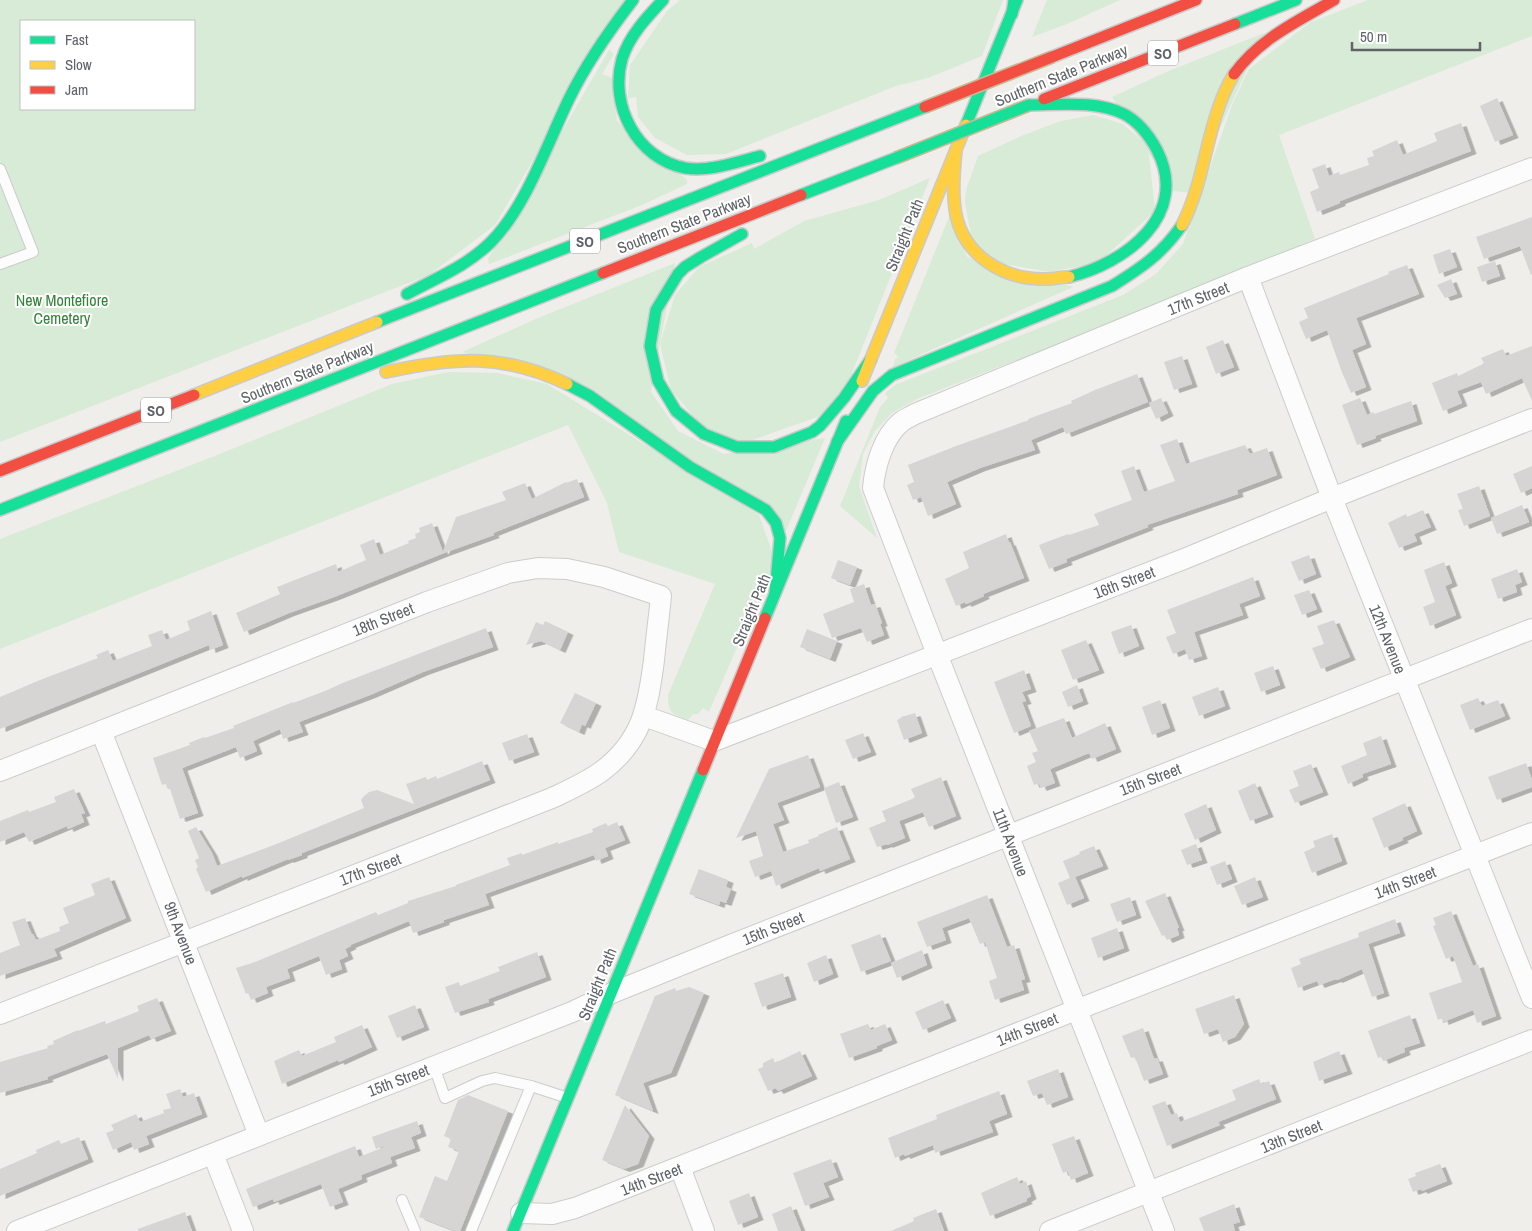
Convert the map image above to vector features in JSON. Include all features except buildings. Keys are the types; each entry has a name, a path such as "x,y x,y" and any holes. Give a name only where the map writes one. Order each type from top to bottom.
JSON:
{"main road":[{"path":"401,298 445,275 470,259 500,232 523,195 586,67 609,31 633,0"},
{"path":"663,0 632,38 620,70 619,92 620,102 627,122 639,142 656,157 670,164 695,169 715,168 858,134"},
{"name":"Straight Path","path":"517,1222 776,593 1012,14 1016,0"},
{"path":"1113,33 1164,0"},
{"name":"Southern State Parkway","path":"0,471 1196,0"},
{"name":"Southern State Parkway","path":"0,510 1296,0"},
{"path":"837,442 873,391 892,375 1112,286 1134,274 1160,254 1176,236 1192,205 1218,108 1226,88 1238,68 1275,33 1334,0"},
{"path":"956,150 954,188 958,222 969,246 985,262 1021,276 1046,279 1086,273 1108,264 1148,233 1163,203 1164,173 1154,142 1131,117 1113,109 1092,106 1029,105"},
{"path":"802,195 726,244 696,259 679,273 666,290 653,320 651,342 655,373 661,388 669,402 683,419 712,438 732,446 755,448 784,444 800,438 821,426 836,409 871,359"},
{"path":"313,348 385,307"},
{"path":"315,386 426,364 468,360 510,363 556,378 590,396 704,476 766,510 776,523 780,538 776,593"}],"street":[{"name":"17th Street","path":"882,452 888,439 900,423 915,414 1248,278 1532,168"},
{"name":"12th Avenue","path":"1248,278 1332,498 1532,998"},
{"name":"16th Street","path":"714,741 1184,559 1532,419"},
{"name":"11th Avenue","path":"882,452 875,472 873,488 1164,1231"},
{"name":"18th Street","path":"0,771 480,582 522,570 554,568 584,572 662,596 651,685 644,716"},
{"name":"15th Street","path":"17,1231 572,1012 612,993 701,956 1532,629"},
{"name":"17th Street","path":"0,1014 524,809 588,781 613,762 631,742 644,716"},
{"path":"644,716 714,741"},
{"name":"9th Avenue","path":"101,731 260,1135"},
{"name":"14th Street","path":"517,1222 544,1214 568,1210 1532,833"},
{"name":"13th Street","path":"1050,1231 1532,1040"},
{"path":"213,1154 243,1231"},
{"path":"680,1167 704,1231"}],"lane":[{"path":"0,169 33,252 0,264"},
{"path":"434,1066 445,1098 482,1081 495,1078 531,1086 568,1098"},
{"path":"471,1231 531,1086"},
{"path":"402,1200 415,1231"}],"green space":[{"name":"New Montefiore Cemetery","path":"0,0 627,0 495,225 429,275 0,442"},
{"path":"680,0 1003,0 982,56 928,78 896,86 726,154 687,155 655,138 638,117 636,97 628,98 630,65 667,11"},
{"path":"1047,0 1120,0 1067,24 1032,37"},
{"path":"1368,0 1532,0 1532,36 1279,135 1315,239 1300,245 1299,250 917,399 892,413 875,431 863,454 859,486 877,538 840,506 880,407 888,398 885,393 895,385 1123,295 1156,274 1183,244 1232,105 1249,69 1311,22"},
{"path":"1264,33 1190,193 1174,191 1112,97 1164,73"},
{"path":"609,50 614,54 602,74 612,78 617,121 687,180 687,184 642,205 489,264 488,259"},
{"path":"1093,115 1123,124 1148,146 1155,211 1098,263 1049,272 999,263 972,241 965,203 966,190 978,156 1021,136 1061,121"},
{"path":"930,178 846,388 823,415 744,443 702,426 671,390 660,344 675,295 699,267 752,243 754,249 804,221 879,200"},
{"path":"951,212 967,257 1073,287 893,367 895,359 899,357 894,353"},
{"path":"675,263 651,392 678,431 724,454 825,438 786,531 593,389 462,352 538,318"},
{"path":"448,372 498,373 547,384 759,515 775,560 709,712 703,708 698,714 693,714 688,720 683,718 670,709 668,695 715,584 619,552 607,503 568,425 0,649 0,539 207,459 392,384"}],"traffic: fast":[{"path":"407,294 472,258 491,242 503,228 515,211 535,174 569,99 590,60 633,0"},
{"path":"663,0 629,42 622,59 619,77 620,94 624,111 631,127 641,142 653,154 668,163 685,168 713,168 760,156"},
{"path":"1012,14 1014,0"},
{"path":"966,125 1017,0"},
{"path":"1235,24 1296,0"},
{"path":"1029,105 1089,105 1124,114 1139,125 1151,139 1165,174 1165,195 1159,215 1147,233 1131,248 1111,260 1069,277"},
{"path":"896,158 1029,105"},
{"path":"377,322 925,107"},
{"path":"801,195 896,158"},
{"path":"837,442 873,391 892,375 1112,286 1150,260 1167,244 1182,225"},
{"path":"742,234 685,267 678,274 656,310 650,346 658,381 676,411 704,434 737,447 774,447 812,432 820,426 844,398 871,359"},
{"path":"0,510 603,273"},
{"path":"567,384 590,396 690,467 766,510 776,523 780,538 775,593"},
{"path":"765,618 846,421"},
{"path":"513,1231 703,770"}],"traffic: slow":[{"path":"1182,225 1197,188 1218,110 1234,74"},
{"path":"862,381 966,125"},
{"path":"956,150 954,175 956,215 968,243 989,263 1016,275 1046,279 1069,277"},
{"path":"194,395 377,322"},
{"path":"386,372 434,363 478,361 521,367 567,384"}],"traffic: jam":[{"path":"1052,57 1196,0"},
{"path":"1234,74 1267,41 1293,23 1334,0"},
{"path":"1044,99 1235,24"},
{"path":"925,107 1052,57"},
{"path":"603,273 801,195"},
{"path":"0,471 194,395"},
{"path":"703,770 765,618"}]}
